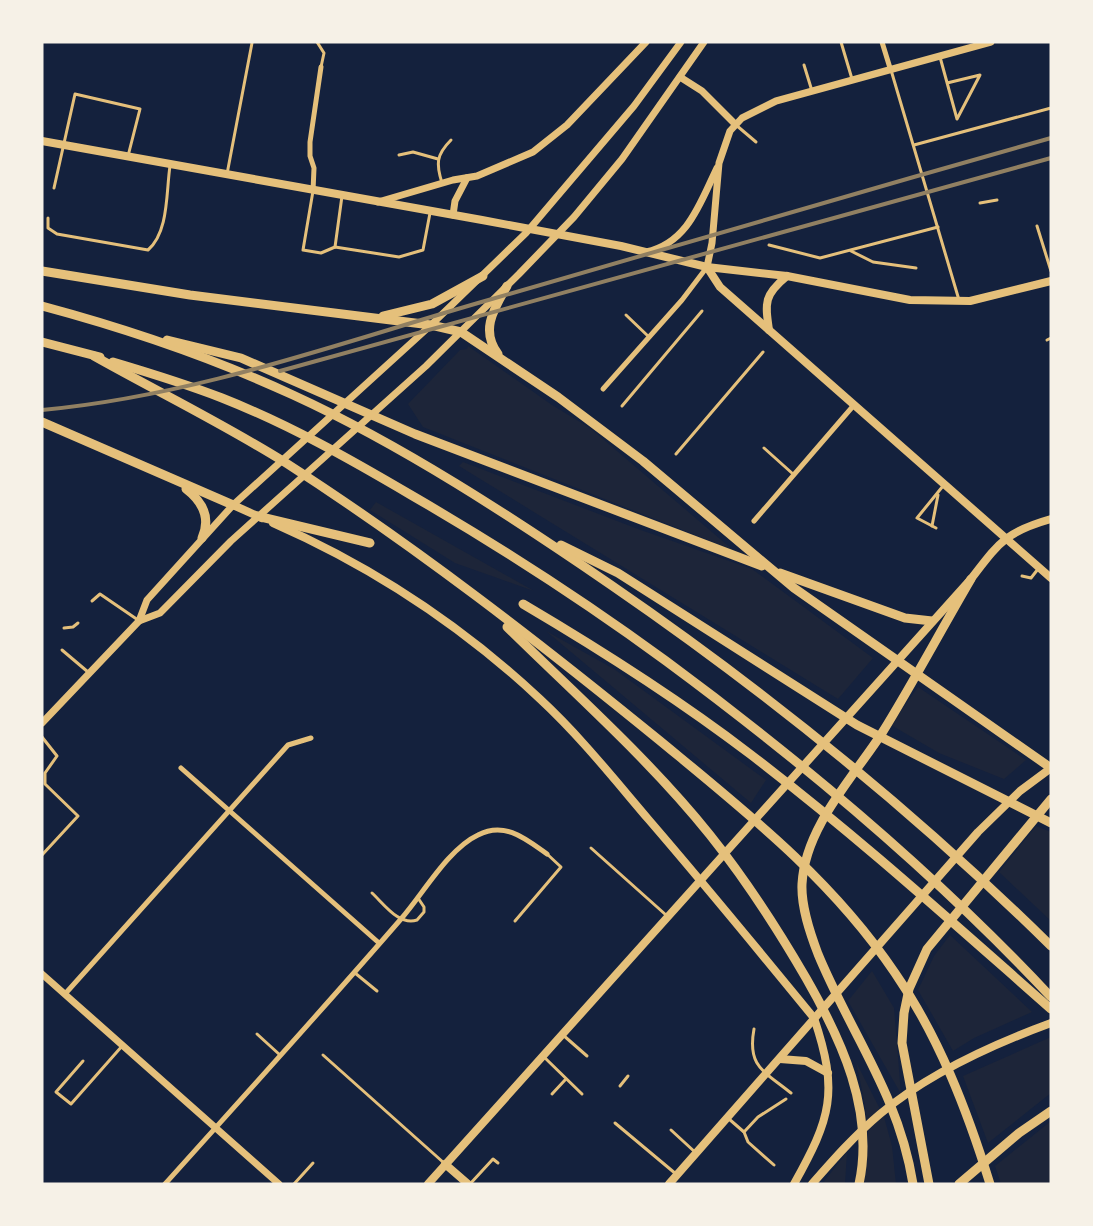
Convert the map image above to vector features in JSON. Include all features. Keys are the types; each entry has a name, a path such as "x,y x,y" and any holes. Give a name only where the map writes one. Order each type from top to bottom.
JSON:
{"highway":[{"path":"42,271 190,295 431,325 461,332 558,397 675,488 794,588 1051,768"},
{"path":"371,318 432,304 483,276"},
{"path":"501,358 492,346 488,328 494,308 507,286"},
{"path":"42,306 111,326 241,358 415,434 802,582 905,618 932,621"},
{"path":"111,326 199,356 294,395 397,450 532,530 682,634 783,710 903,808 1051,946"},
{"path":"42,342 94,356 213,395 267,418 372,471 482,537 586,605 763,735 929,875 972,915 1051,997"},
{"path":"94,356 243,438 340,499 548,651 698,772 810,870 837,897 887,961 942,1057 962,1101 990,1184"},
{"path":"42,422 233,505"},
{"path":"172,479 193,494 201,505 206,519 202,538"},
{"path":"257,516 370,543"},
{"path":"532,530 618,573 866,730 1051,823"},
{"path":"913,1184 903,1136 888,1094 818,955 806,920 802,884 810,848 825,817 882,732 971,579"},
{"path":"523,604 592,644 748,752 868,848 1051,1009"},
{"path":"484,605 677,798 735,867 777,928 832,1026 847,1063 860,1111 863,1151 859,1184"},
{"path":"997,796 1051,814"},
{"path":"929,1184 903,1043 904,1013 909,989 927,949 1051,799"},
{"path":"959,1184 1019,1133 1051,1111"}],"main road":[{"path":"42,141 594,241 707,267 787,276 910,300 960,301 1051,281"},
{"path":"707,267 720,287 1051,578"},
{"path":"769,330 765,304 772,289 787,276"},
{"path":"233,505 367,569 424,605 483,649 565,724 699,879 814,1018 828,1072 830,1095 824,1124 794,1184"},
{"path":"428,1184 699,879 971,579 1005,537 1021,528 1051,519"},
{"path":"669,1184 978,832 1020,791 1051,768"},
{"path":"812,1184 840,1152 881,1114 933,1078 975,1055 1051,1023"},
{"path":"780,1059 806,1061 828,1072"},
{"path":"445,1164 469,1184"}],"street":[{"path":"377,202 498,169 540,147 590,102 646,42"},
{"path":"42,723 88,672 139,621 147,600 233,505 431,325 552,206 634,106 681,42"},
{"path":"139,621 160,613 257,516 461,332 507,286 574,217 629,150 704,42"},
{"path":"882,42 890,69"},
{"path":"645,252 660,249 683,232 691,221 719,163 726,140 735,124 749,112 852,79 991,42"},
{"path":"313,191 314,168 310,156 310,142 321,67"},
{"path":"680,77 702,91 735,124"},
{"path":"603,389 682,300 707,267 712,243 719,163"},
{"path":"453,215 455,201 467,178"},
{"path":"754,521 854,405"},
{"path":"65,994 288,745 311,738"},
{"path":"181,768 379,944"},
{"path":"165,1184 400,920 457,850 478,834 500,829 519,833 547,854"},
{"path":"42,974 279,1184"}],"lane":[{"path":"317,42 324,53 321,67"},
{"path":"842,42 852,79"},
{"path":"227,176 252,43"},
{"path":"939,55 952,101 957,118 980,75 947,83"},
{"path":"804,64 812,91"},
{"path":"890,69 960,301"},
{"path":"54,188 75,94 140,109 128,157"},
{"path":"913,146 1051,108"},
{"path":"735,124 756,142"},
{"path":"442,183 438,159 441,150 451,140"},
{"path":"399,155 413,152 438,159"},
{"path":"48,218 48,228 57,234 148,250 156,243 161,228 170,165"},
{"path":"313,191 303,250 321,253 335,247 407,256 423,250 431,211"},
{"path":"335,247 342,196"},
{"path":"980,203 997,200"},
{"path":"1037,226 1051,271"},
{"path":"769,245 820,258 938,227"},
{"path":"849,250 873,262 916,268"},
{"path":"622,406 702,311"},
{"path":"626,315 649,337"},
{"path":"676,454 763,351"},
{"path":"764,448 793,474"},
{"path":"932,526 938,495 944,484"},
{"path":"936,528 917,518 931,499 938,495"},
{"path":"1022,576 1031,578 1039,567"},
{"path":"92,601 100,594 139,621"},
{"path":"63,628 73,627 78,623"},
{"path":"62,650 88,672"},
{"path":"42,737 57,756 45,773 45,784 78,816 42,855"},
{"path":"591,848 666,916"},
{"path":"515,921 561,867 547,854"},
{"path":"372,893 400,920 412,922 422,916 424,906 418,898"},
{"path":"354,972 377,991"},
{"path":"754,1029 751,1052 756,1064 791,1093"},
{"path":"257,1034 280,1055"},
{"path":"562,1034 587,1056"},
{"path":"84,1061 56,1092 71,1104 123,1045"},
{"path":"323,1055 419,1138 445,1164"},
{"path":"542,1056 582,1094"},
{"path":"620,1086 628,1076"},
{"path":"552,1094 565,1080"},
{"path":"744,1132 758,1117 786,1099"},
{"path":"728,1118 744,1132 748,1142 774,1165"},
{"path":"615,1123 677,1175"},
{"path":"670,1130 696,1153"},
{"path":"469,1184 493,1159 498,1163"},
{"path":"294,1184 313,1163"}],"shaded area":[{"path":"468,346 552,405 590,428 733,550 423,427 408,404 460,350 467,349"},
{"path":"463,462 638,529 752,569 873,658 838,699 459,466"},
{"path":"376,502 534,591 455,563 370,510"},
{"path":"546,631 614,669 766,780 751,803"},
{"path":"918,687 1026,760 1004,779 939,753 891,725"},
{"path":"1036,826 1051,832 1051,921 999,872"},
{"path":"950,935 1032,1012 974,1038 953,1051 918,990 934,956"},
{"path":"872,971 894,1008 901,1094 848,1001"},
{"path":"1051,1037 1051,1093 988,1143 963,1076"},
{"path":"856,1062 884,1117 892,1146 896,1184 863,1184 868,1137 863,1094"},
{"path":"1051,1121 1051,1184 1001,1184 995,1166"},
{"path":"847,1152 845,1184 822,1184"}],"railway":[{"path":"42,410 155,393 266,366 1051,138"},
{"path":"280,371 1051,158"}]}
